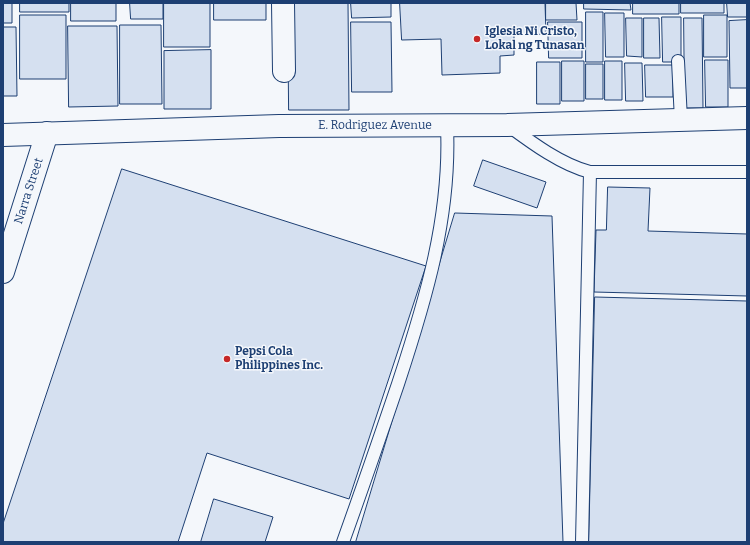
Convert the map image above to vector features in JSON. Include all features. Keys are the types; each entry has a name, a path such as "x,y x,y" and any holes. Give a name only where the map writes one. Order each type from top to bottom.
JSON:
{"street":[{"path":"283,3 284,71"},
{"name":"E. Rodriguez Avenue","path":"3,135 279,126 507,125 747,118"},
{"name":"Narra Street","path":"3,272 47,133"}],"lane":[{"path":"678,61 681,120"},
{"path":"507,125 536,145 578,169 590,172 747,172"},
{"path":"343,542 404,367 430,281 443,216 448,152 447,126"},
{"path":"582,542 590,172"}],"building":[{"path":"3,3 12,3 12,23 3,23"},
{"path":"20,3 69,3 69,12 20,12"},
{"path":"71,3 116,3 116,21 71,21"},
{"path":"130,3 163,3 163,19 131,19"},
{"path":"164,3 210,3 210,47 164,47"},
{"path":"214,3 266,3 266,20 214,20"},
{"path":"288,3 348,3 349,110 289,110"},
{"path":"351,3 391,3 391,17 352,18"},
{"name":"Iglesia Ni Cristo, Lokal ng Tunasan","path":"400,3 545,3 546,34 514,35 514,55 500,56 500,73 442,75 441,39 402,40"},
{"path":"546,3 576,3 577,20 546,20"},
{"path":"584,3 630,3 631,10 584,9"},
{"path":"633,3 679,3 679,14 633,14"},
{"path":"681,3 724,3 724,13 681,13"},
{"path":"727,3 747,3 747,17 728,17"},
{"path":"586,12 603,12 603,62 586,62"},
{"path":"605,13 624,13 624,57 606,57"},
{"path":"20,15 66,15 66,79 20,79"},
{"path":"704,15 727,15 727,57 704,57"},
{"path":"662,17 681,17 681,62 663,62"},
{"path":"626,18 642,18 642,57 627,56"},
{"path":"644,18 659,18 660,58 644,58"},
{"path":"684,18 702,18 703,108 685,108"},
{"path":"747,20 747,88 730,88 729,21"},
{"path":"351,22 391,22 392,92 352,92"},
{"path":"548,22 582,22 582,58 549,58"},
{"path":"120,25 161,25 162,104 120,104"},
{"path":"68,26 117,26 118,106 69,107"},
{"path":"3,27 16,27 17,96 3,96"},
{"path":"211,50 211,109 164,109 164,51"},
{"path":"705,60 728,60 728,107 706,107"},
{"path":"562,61 584,61 584,101 562,101"},
{"path":"605,61 622,61 622,100 605,100"},
{"path":"537,62 560,62 560,104 537,104"},
{"path":"625,63 642,63 643,101 626,101"},
{"path":"586,64 603,64 603,99 586,99"},
{"path":"645,65 673,65 673,97 646,97"},
{"path":"483,160 546,182 537,208 474,186"},
{"name":"Pepsi Cola Philippines Inc.","path":"122,169 426,266 349,499 207,453 178,542 3,542 3,524"},
{"path":"608,187 650,188 648,231 747,234 747,296 594,292 596,230 606,230"},
{"path":"455,213 552,216 563,542 356,542"},
{"path":"595,297 747,301 747,542 589,542"},
{"path":"214,499 273,517 265,542 201,542"}],"place":[{"name":"Iglesia Ni Cristo, Lokal ng Tunasan","path":"477,39"},
{"name":"Pepsi Cola Philippines Inc.","path":"227,359"}]}
